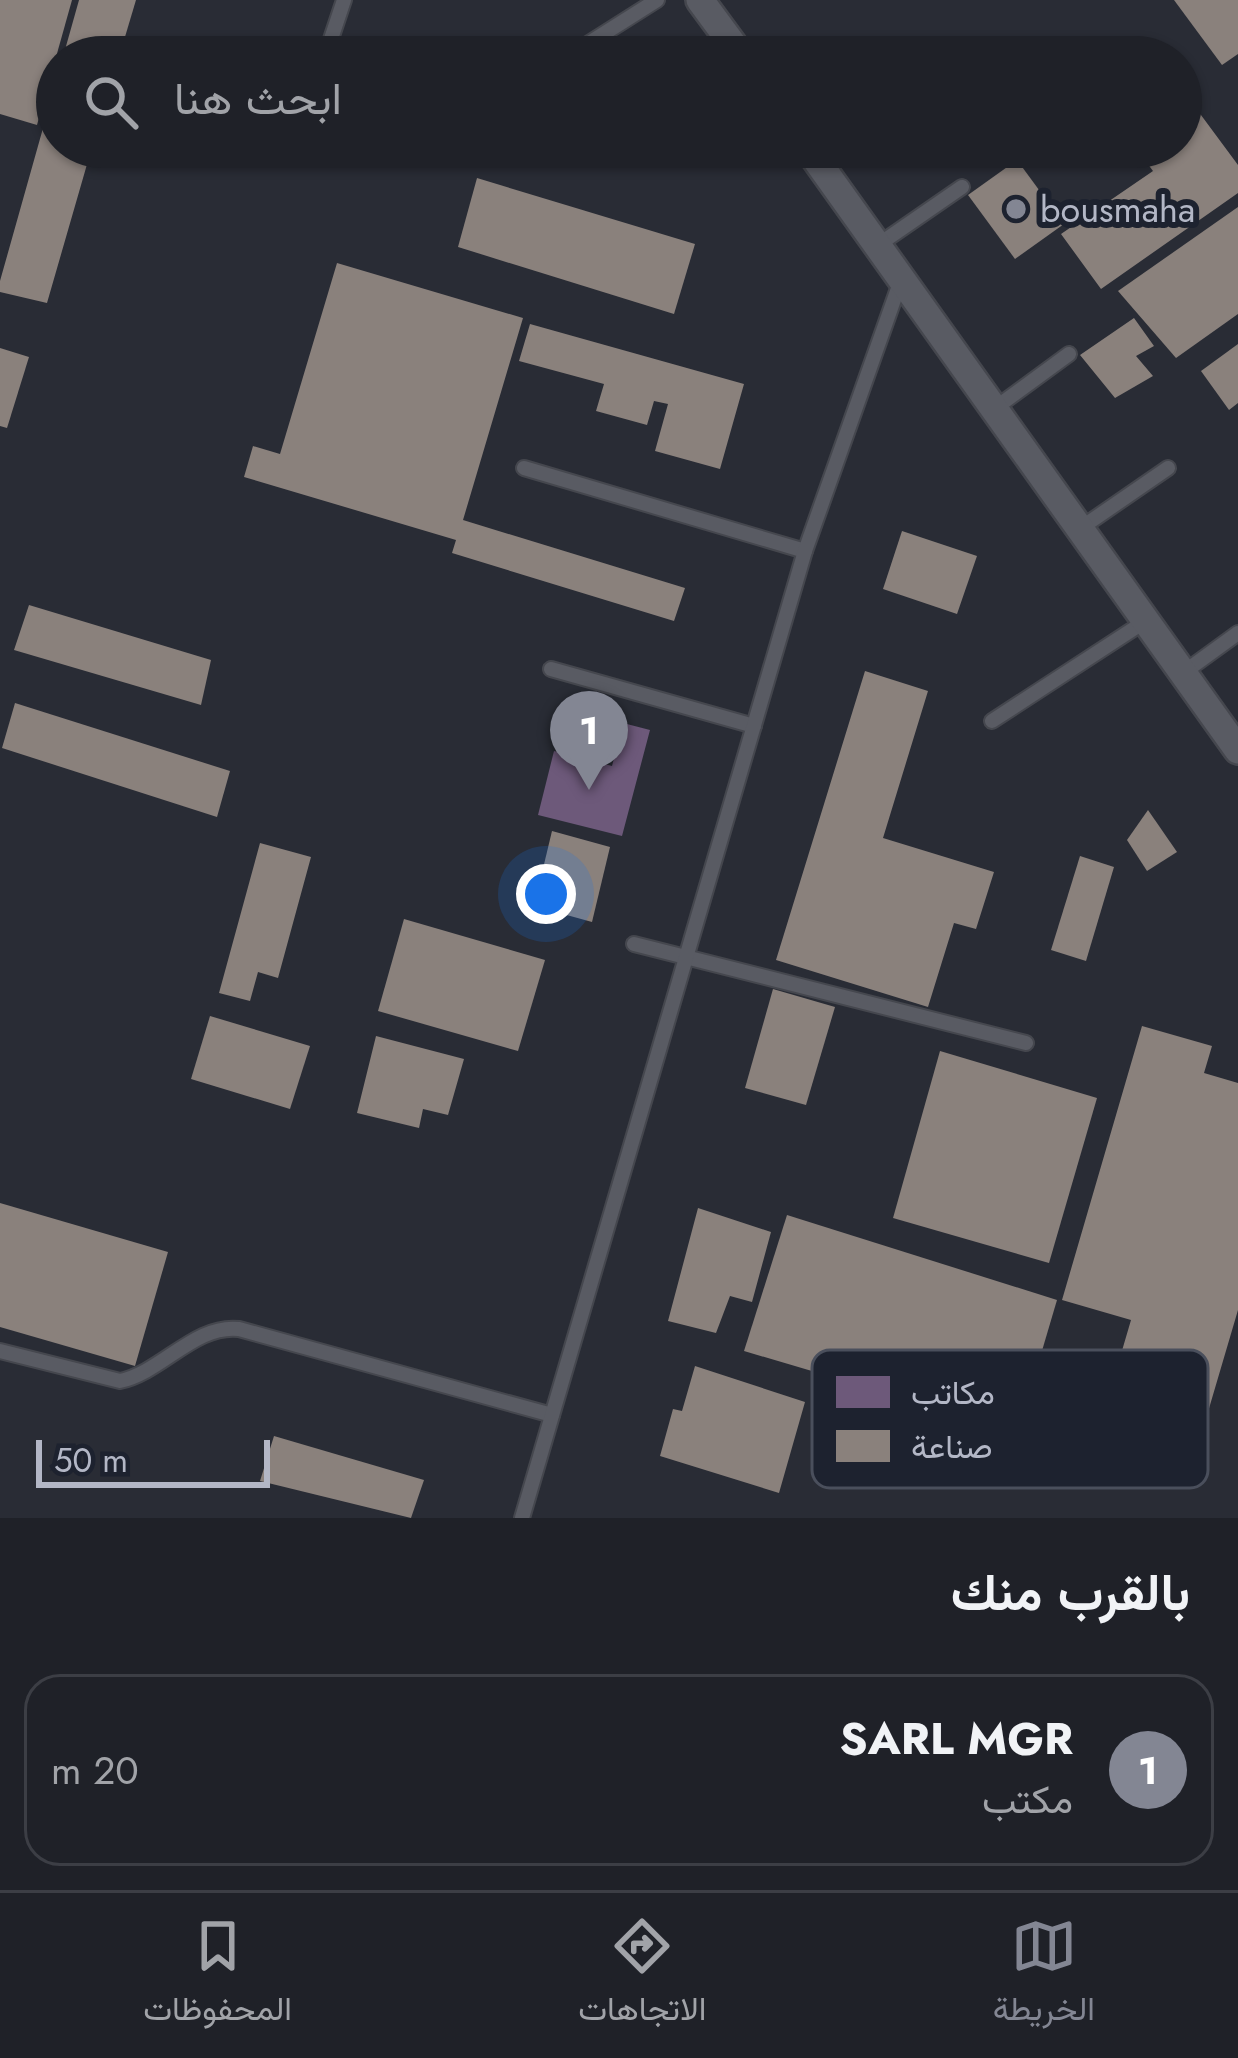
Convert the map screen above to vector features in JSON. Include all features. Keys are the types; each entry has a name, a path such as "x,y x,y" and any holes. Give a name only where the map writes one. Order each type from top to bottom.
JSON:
{"street":[{"path":"700,0 727,36"},
{"path":"822,168 1077,531 1238,750"}],"lane":[{"path":"332,36 344,0"},
{"path":"600,36 657,0"},
{"path":"878,244 962,187"},
{"path":"522,1518 805,550 902,280"},
{"path":"994,409 1069,354"},
{"path":"524,468 805,550"},
{"path":"1077,531 1168,468"},
{"path":"992,721 1144,622"},
{"path":"1184,674 1238,633"},
{"path":"551,669 754,726"},
{"path":"634,944 1026,1043"},
{"path":"0,1351 120,1381 139,1377 212,1331 239,1329 552,1415"}],"building: مكاتب":[{"path":"623,723 650,730 622,836 538,815 554,751 612,766"}],"building: صناعة":[{"path":"0,0 72,0 62,36 36,36 36,125 0,114"},
{"path":"79,0 136,0 125,36 69,36"},
{"path":"1174,0 1238,0 1238,54 1222,65"},
{"path":"1202,116 1238,165 1238,193 1101,289 1061,234 1153,171 1151,168 1202,168"},
{"path":"36,153 36,168 86,168 47,303 0,292"},
{"name":"bousmaha","path":"1006,168 1023,168 1064,224 1015,259 968,195"},
{"path":"477,178 695,244 674,314 458,247"},
{"path":"1238,207 1238,314 1176,358 1118,291"},
{"path":"337,263 523,318 463,520 685,588 674,621 452,553 456,540 244,477 253,446 280,454"},
{"path":"1134,318 1154,346 1136,356 1153,376 1115,398 1080,355"},
{"path":"530,324 744,384 720,469 655,451 668,404 654,401 647,425 596,411 604,384 519,361"},
{"path":"1238,344 1238,403 1229,410 1201,371"},
{"path":"0,348 29,357 7,428 0,426"},
{"path":"902,531 977,556 957,614 883,589"},
{"path":"29,605 211,660 201,705 14,650"},
{"path":"865,671 928,691 883,838 994,872 976,929 954,923 928,1007 776,960"},
{"path":"15,703 230,771 217,817 2,748"},
{"path":"1148,810 1177,852 1147,871 1127,840"},
{"path":"552,831 610,847 592,922 534,906"},
{"path":"260,843 311,857 278,978 258,972 250,1001 219,993"},
{"path":"1080,856 1114,867 1086,961 1051,950"},
{"path":"404,919 545,960 518,1051 378,1011"},
{"path":"773,989 835,1007 806,1105 745,1088"},
{"path":"210,1016 310,1046 290,1109 191,1079"},
{"path":"1142,1026 1212,1046 1204,1073 1238,1083 1238,1310 1208,1412 1208,1350 1122,1350 1131,1320 1062,1300"},
{"path":"376,1036 464,1059 448,1115 423,1109 419,1128 357,1113"},
{"path":"940,1051 1097,1098 1049,1263 893,1218"},
{"path":"0,1203 168,1252 135,1366 0,1327"},
{"path":"698,1208 771,1232 752,1302 730,1296 716,1333 668,1321"},
{"path":"787,1215 1057,1300 1042,1350 812,1350 812,1371 744,1351"},
{"path":"695,1366 805,1402 779,1493 660,1456 673,1409 682,1411"},
{"path":"274,1436 424,1480 411,1518 260,1481"}],"place":[{"name":"bousmaha","path":"1016,209"},
{"name":"SARL MGR","path":"589,790"}]}
